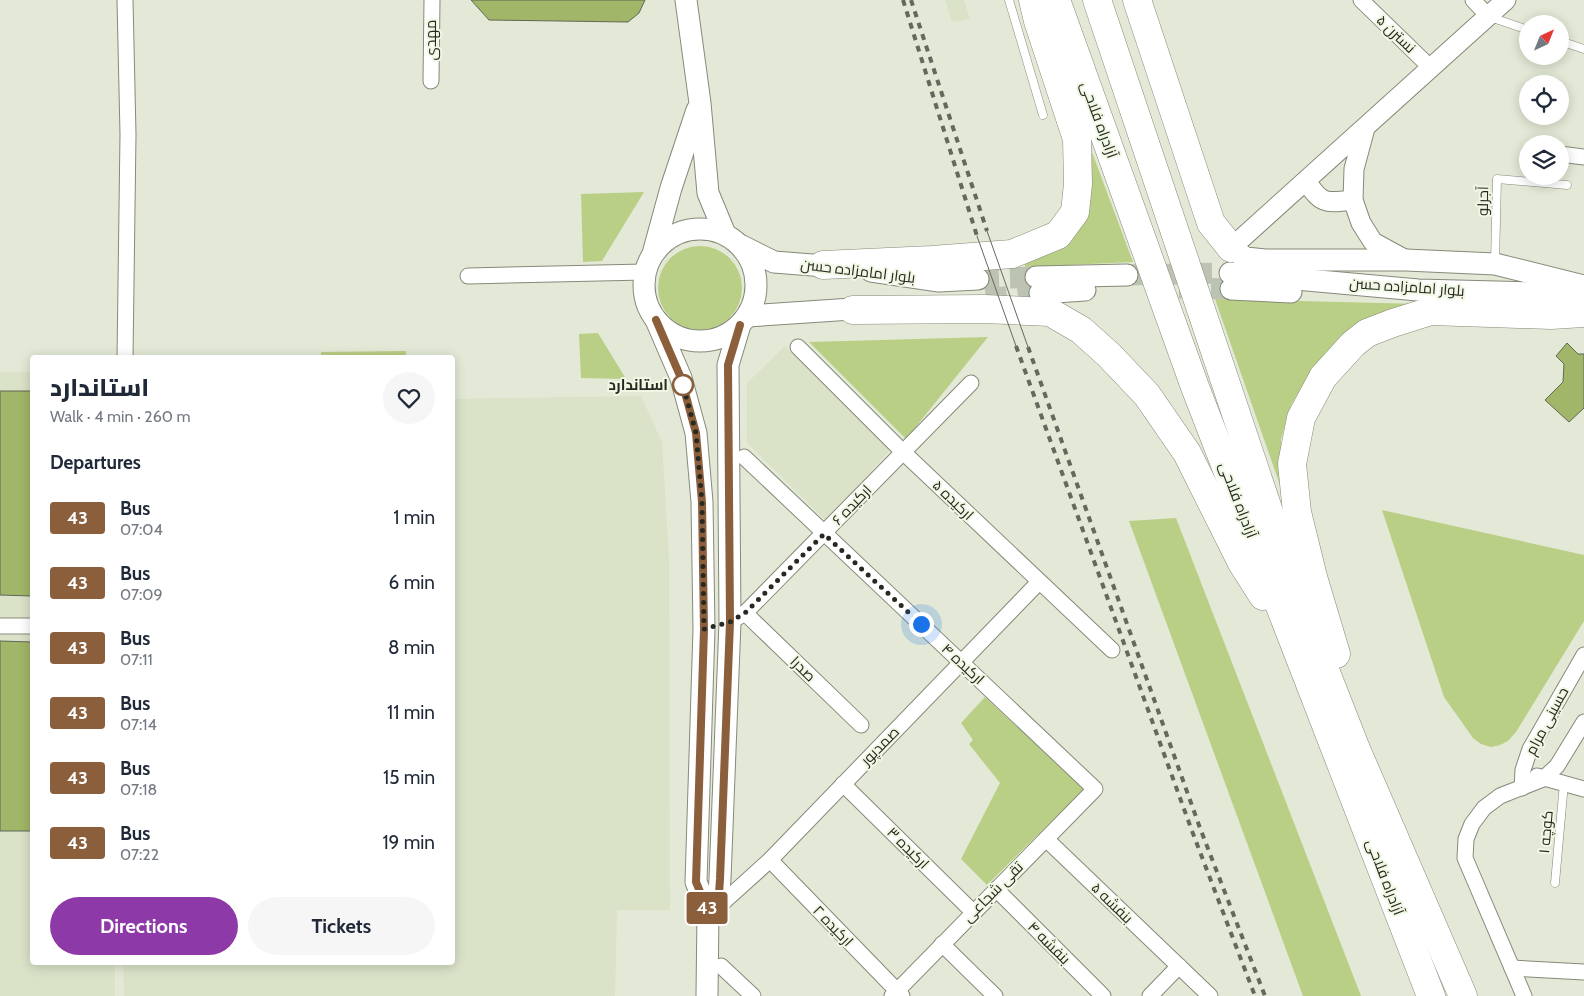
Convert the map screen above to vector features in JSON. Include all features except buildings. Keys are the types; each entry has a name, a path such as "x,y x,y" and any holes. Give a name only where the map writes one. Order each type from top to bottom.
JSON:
{"highway":[{"path":"824,265 1012,254 1058,235 1075,212 1078,184 1077,139 1038,21 1033,0"},
{"name":"آزادراه فلاحی","path":"1056,0 1195,387 1431,996"},
{"name":"آزادراه فلاحی","path":"1097,0 1305,619 1356,749 1463,996"},
{"path":"1136,0 1212,223 1231,270"},
{"path":"854,310 984,309 1050,312 1081,330 1109,355 1147,395 1187,453 1242,563 1293,642"},
{"path":"1356,749 1343,677 1313,578 1297,512 1292,464 1301,418 1313,395 1323,376 1353,344 1367,333 1393,323 1431,312 1551,315 1584,313"}],"main road":[{"path":"686,0 700,103 708,192 733,240 752,262 756,280 755,299 744,320 728,365 738,618 707,996"},
{"path":"700,103 670,188 654,250 646,267 643,286 646,304 656,320 681,378 696,433 702,502 704,629 696,882 713,909"},
{"path":"654,250 669,237 687,229 706,228 733,240"},
{"name":"بلوار امامزاده حسن","path":"733,240 774,262 824,265 939,281 978,280"},
{"path":"1231,270 1246,258 1265,260 1406,260 1495,264 1584,286"},
{"name":"بلوار امامزاده حسن","path":"1231,270 1418,290 1584,295"},
{"name":"بلوار امامزاده حسن","path":"1231,270 1479,300 1584,308"},
{"path":"1038,285 1128,281"},
{"name":"بلوار امامزاده حسن","path":"744,320 917,303 986,299"},
{"path":"656,320 670,333 687,340 706,341 724,336 744,320"},
{"path":"704,629 738,618"}],"street":[{"path":"125,0 128,134 125,355"},
{"name":"مهدی","path":"431,81 432,0"},
{"name":"نسترن ۵","path":"1361,0 1431,68"},
{"path":"1473,0 1488,16"},
{"path":"1231,270 1306,181 1506,0"},
{"path":"1365,128 1354,169 1353,200 1361,223 1373,242 1406,260"},
{"path":"1569,155 1584,156"},
{"path":"1306,181 1315,195 1328,202 1353,200"},
{"path":"468,276 645,272"},
{"name":"ارکیده ۵","path":"798,347 903,452 1112,650"},
{"name":"ارکیده ۶","path":"738,618 824,534 971,383"},
{"name":"ارکیده ۴","path":"744,457 1095,789"},
{"name":"صمدپور","path":"713,909 770,860 1039,582"},
{"name":"صدرا","path":"738,618 861,725"},
{"path":"0,626 30,626"},
{"name":"حسینی مرام","path":"1584,655 1530,749 1523,770 1522,788 1543,779 1557,766 1584,722"},
{"path":"1523,770 1543,779 1584,789"},
{"name":"ارکیده ۳","path":"843,784 973,912"},
{"path":"1522,788 1500,796 1484,808 1472,824 1466,839 1465,858 1524,996"},
{"name":"تقی شجاعی","path":"897,994 942,944 1095,789"},
{"name":"بنفشه ۵","path":"1046,839 1210,996"},
{"name":"ارکیده ۲","path":"770,860 897,994"},
{"name":"بنفشه ۴","path":"996,890 1103,996"},
{"path":"942,944 995,996"},
{"path":"721,966 753,996"},
{"path":"1150,996 1179,966"},
{"path":"1512,968 1584,972"}],"lane":[{"path":"1009,0 1043,115"},
{"path":"1488,16 1519,27"},
{"path":"1569,44 1584,49"},
{"name":"آجرلو","path":"1495,264 1497,180 1519,182"},
{"name":"کوچه ۱","path":"1555,883 1564,783"}],"shaded area":[{"path":"945,0 964,0 970,19 952,22"},
{"path":"785,346 890,450 826,521 747,443 747,383"},
{"path":"0,372 30,372 30,965 115,965 115,996 0,996"},
{"path":"641,396 662,442 669,558 670,910 617,910 615,996 124,996 123,965 455,965 455,399"}],"green space":[{"path":"1092,152 1133,262 1025,267 1025,259 1086,195 1092,178"},
{"path":"644,192 602,261 583,262 581,194"},
{"path":"700,246 716,249 730,258 739,272 742,288 739,304 730,318 716,327 700,330 684,327 670,318 661,304 658,288 661,272 670,258 684,249"},
{"path":"1215,299 1421,304 1339,341 1314,366 1291,405 1281,439 1281,488"},
{"path":"598,333 626,379 581,378 579,334"},
{"path":"988,337 906,439 809,342"},
{"path":"406,351 406,355 321,355 321,352"},
{"path":"1382,510 1584,555 1584,621 1516,732 1508,741 1491,747 1481,744 1473,738 1444,697"},
{"path":"1176,518 1361,996 1303,996 1129,521"},
{"path":"985,697 1084,789 987,885 961,859 1000,783 969,744 973,740 961,723"}],"tunnel":[{"path":"1127,275 1230,273"},
{"path":"978,279 1036,277"},
{"path":"1179,288 1231,289"},
{"path":"986,299 1040,293"}],"tram line":[{"path":"987,231 1028,347"},
{"path":"977,236 1016,346"}],"railway":[{"path":"903,0 977,236"},
{"path":"911,0 987,231"},
{"path":"1016,346 1192,831 1255,996"},
{"path":"1028,347 1200,828 1265,996"}],"bus line":[{"name":"43","path":"656,320 681,378 696,433 702,502 704,629 696,882 708,911 718,908 720,879 730,622 728,365 740,325"}],"place":[{"name":"استاندارد","path":"683,385"}],"route":[{"path":"683,385 681,378 696,433 702,502 704,629 730,622 745,613 824,534 921,624"}]}
